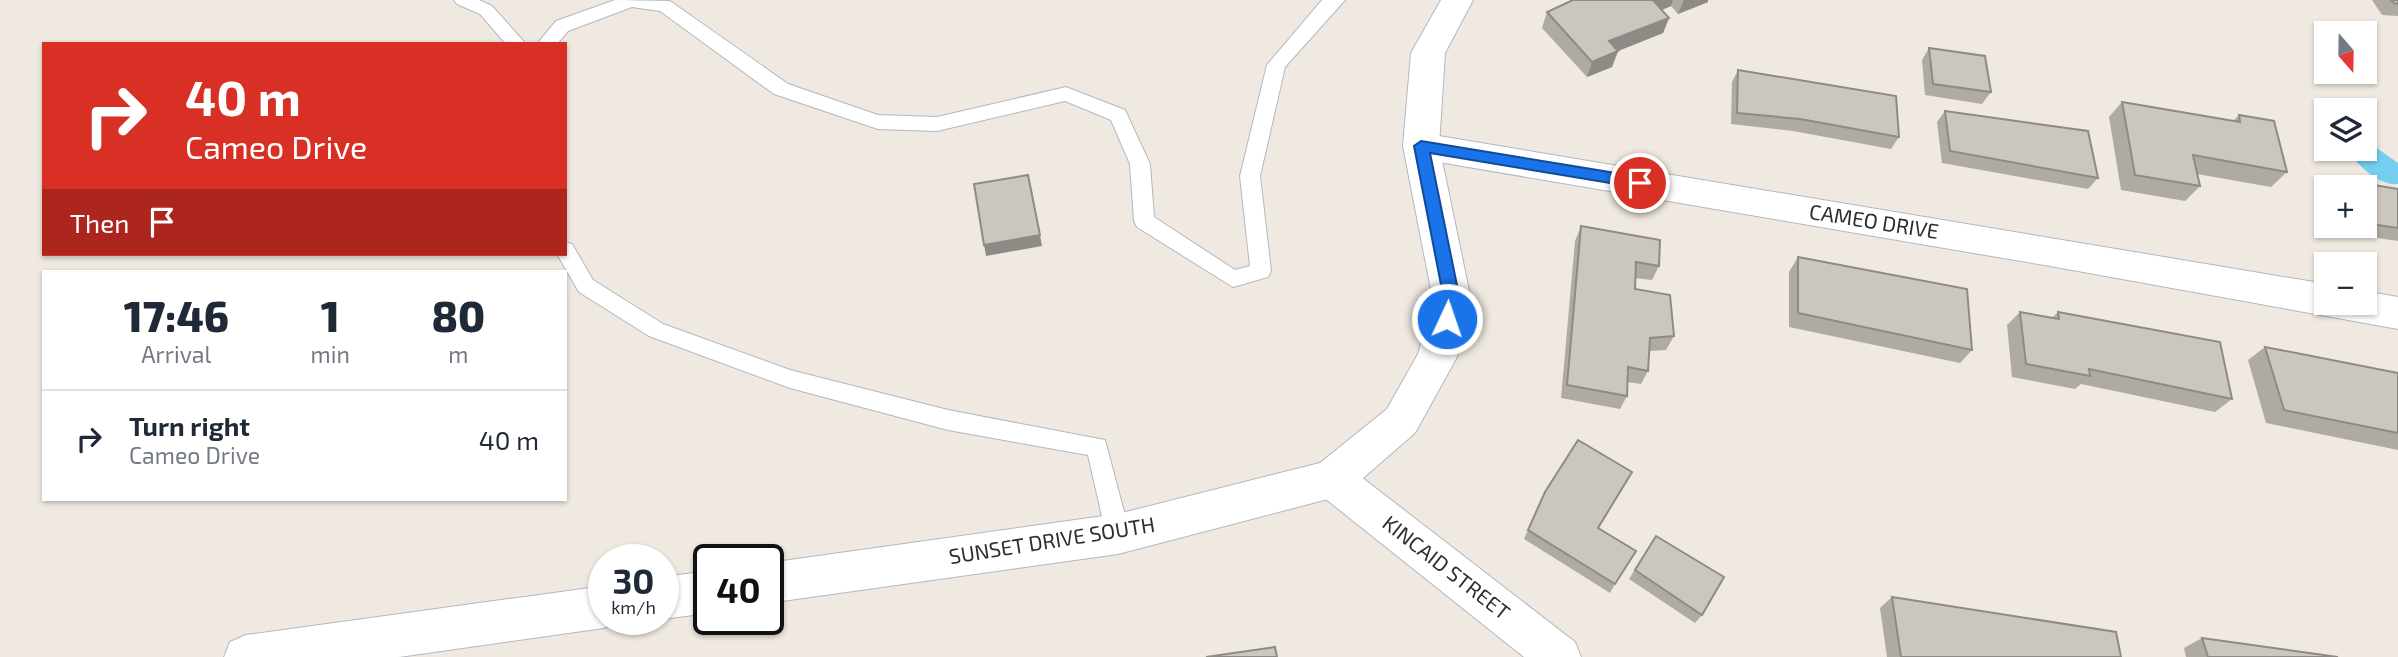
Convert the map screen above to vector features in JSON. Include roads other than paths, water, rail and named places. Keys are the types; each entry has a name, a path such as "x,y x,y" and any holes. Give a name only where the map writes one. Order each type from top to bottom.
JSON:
{"street":[{"path":"1332,479 1401,421 1437,357 1452,300 1421,146 1427,53 1457,0"},
{"name":"CAMEO DRIVE","path":"1421,146 2314,298"},
{"path":"2377,309 2398,313"},
{"name":"SUNSET DRIVE SOUTH","path":"784,581 1118,534 1332,479"},
{"name":"KINCAID STREET","path":"1332,479 1559,657"},
{"path":"246,657 588,609"}],"lane":[{"path":"463,0 486,10 515,42"},
{"path":"548,42 562,26 631,1 664,5 781,89 878,122 937,124 1066,94 1118,115 1140,164 1144,221 1233,279 1261,271 1250,176 1276,65 1329,4 1336,0"},
{"path":"567,253 586,286 668,335 790,379 948,420 1097,447 1118,534"}],"water":[{"path":"2377,148 2398,163 2398,184 2377,178 2377,175 2372,175 2357,161 2377,161"}]}
